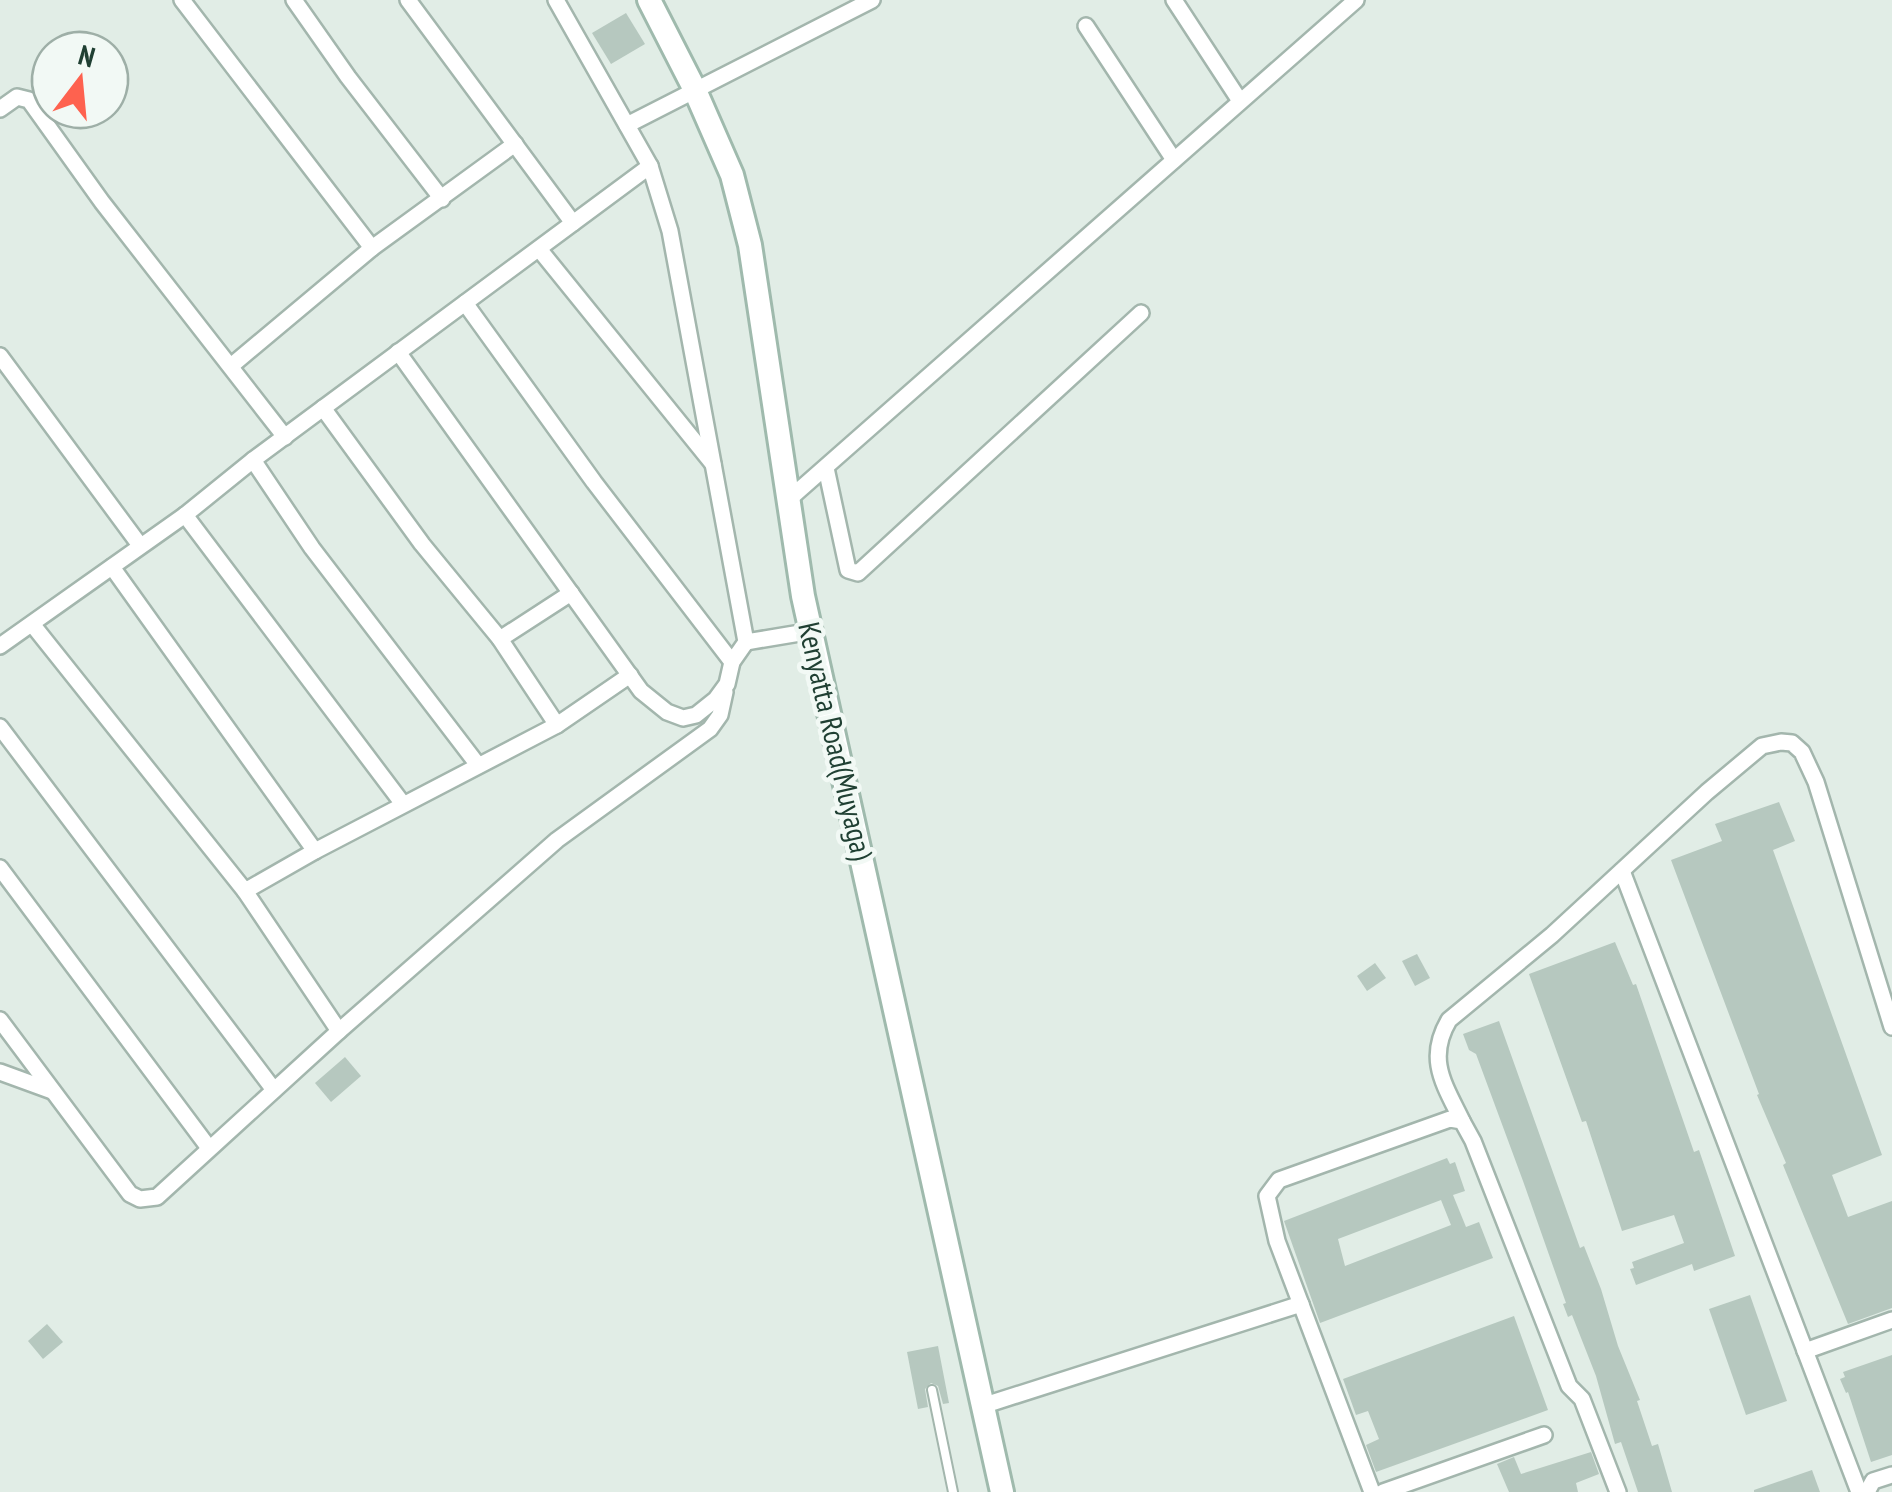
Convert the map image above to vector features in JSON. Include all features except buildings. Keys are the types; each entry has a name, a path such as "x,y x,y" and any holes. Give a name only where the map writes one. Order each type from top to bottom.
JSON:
{"main road":[{"name":"Kenyatta Road(Muyaga)","path":"649,0 694,88 732,176 750,245 802,596 1002,1492"}],"street":[{"path":"182,0 372,248"},
{"path":"294,0 442,199"},
{"path":"408,0 573,223"},
{"path":"0,1020 130,1194 140,1199 157,1197 557,840 710,729 720,715 732,662 746,642 681,279 650,166 556,0"},
{"path":"627,124 872,0"},
{"path":"1174,0 1240,102"},
{"path":"788,500 1356,0"},
{"path":"1086,26 1174,160"},
{"path":"0,109 18,97 29,100 102,202 286,437"},
{"path":"231,366 372,248 515,144"},
{"path":"0,646 184,515 650,166"},
{"path":"539,249 714,465"},
{"path":"465,303 594,482 732,662"},
{"path":"826,468 848,570 858,573 1141,313"},
{"path":"398,352 640,691 667,712 683,718 696,715 728,684"},
{"path":"0,356 139,544"},
{"path":"323,408 422,544 500,640 557,725"},
{"path":"253,460 312,548 478,764"},
{"path":"184,515 403,804"},
{"path":"112,568 315,851"},
{"path":"500,640 572,593"},
{"path":"32,624 245,891 340,1031"},
{"path":"746,642 812,631"},
{"path":"245,891 557,725 630,675"},
{"path":"0,727 274,1090"},
{"path":"1618,1492 1582,1398 1569,1386 1436,1058 1438,1040 1449,1020 1552,935 1762,746 1781,742 1792,743 1802,752 1816,782 1892,1028"},
{"path":"0,868 209,1148"},
{"path":"1622,871 1805,1351 1863,1492 1872,1482 1892,1475"},
{"path":"0,1072 52,1090"},
{"path":"1372,1492 1277,1241 1266,1196 1279,1180 1450,1119 1462,1122"},
{"path":"982,1406 1301,1304"},
{"path":"1805,1351 1892,1320"},
{"path":"1383,1492 1544,1435"}],"lane":[{"path":"932,1390 953,1492"}]}
